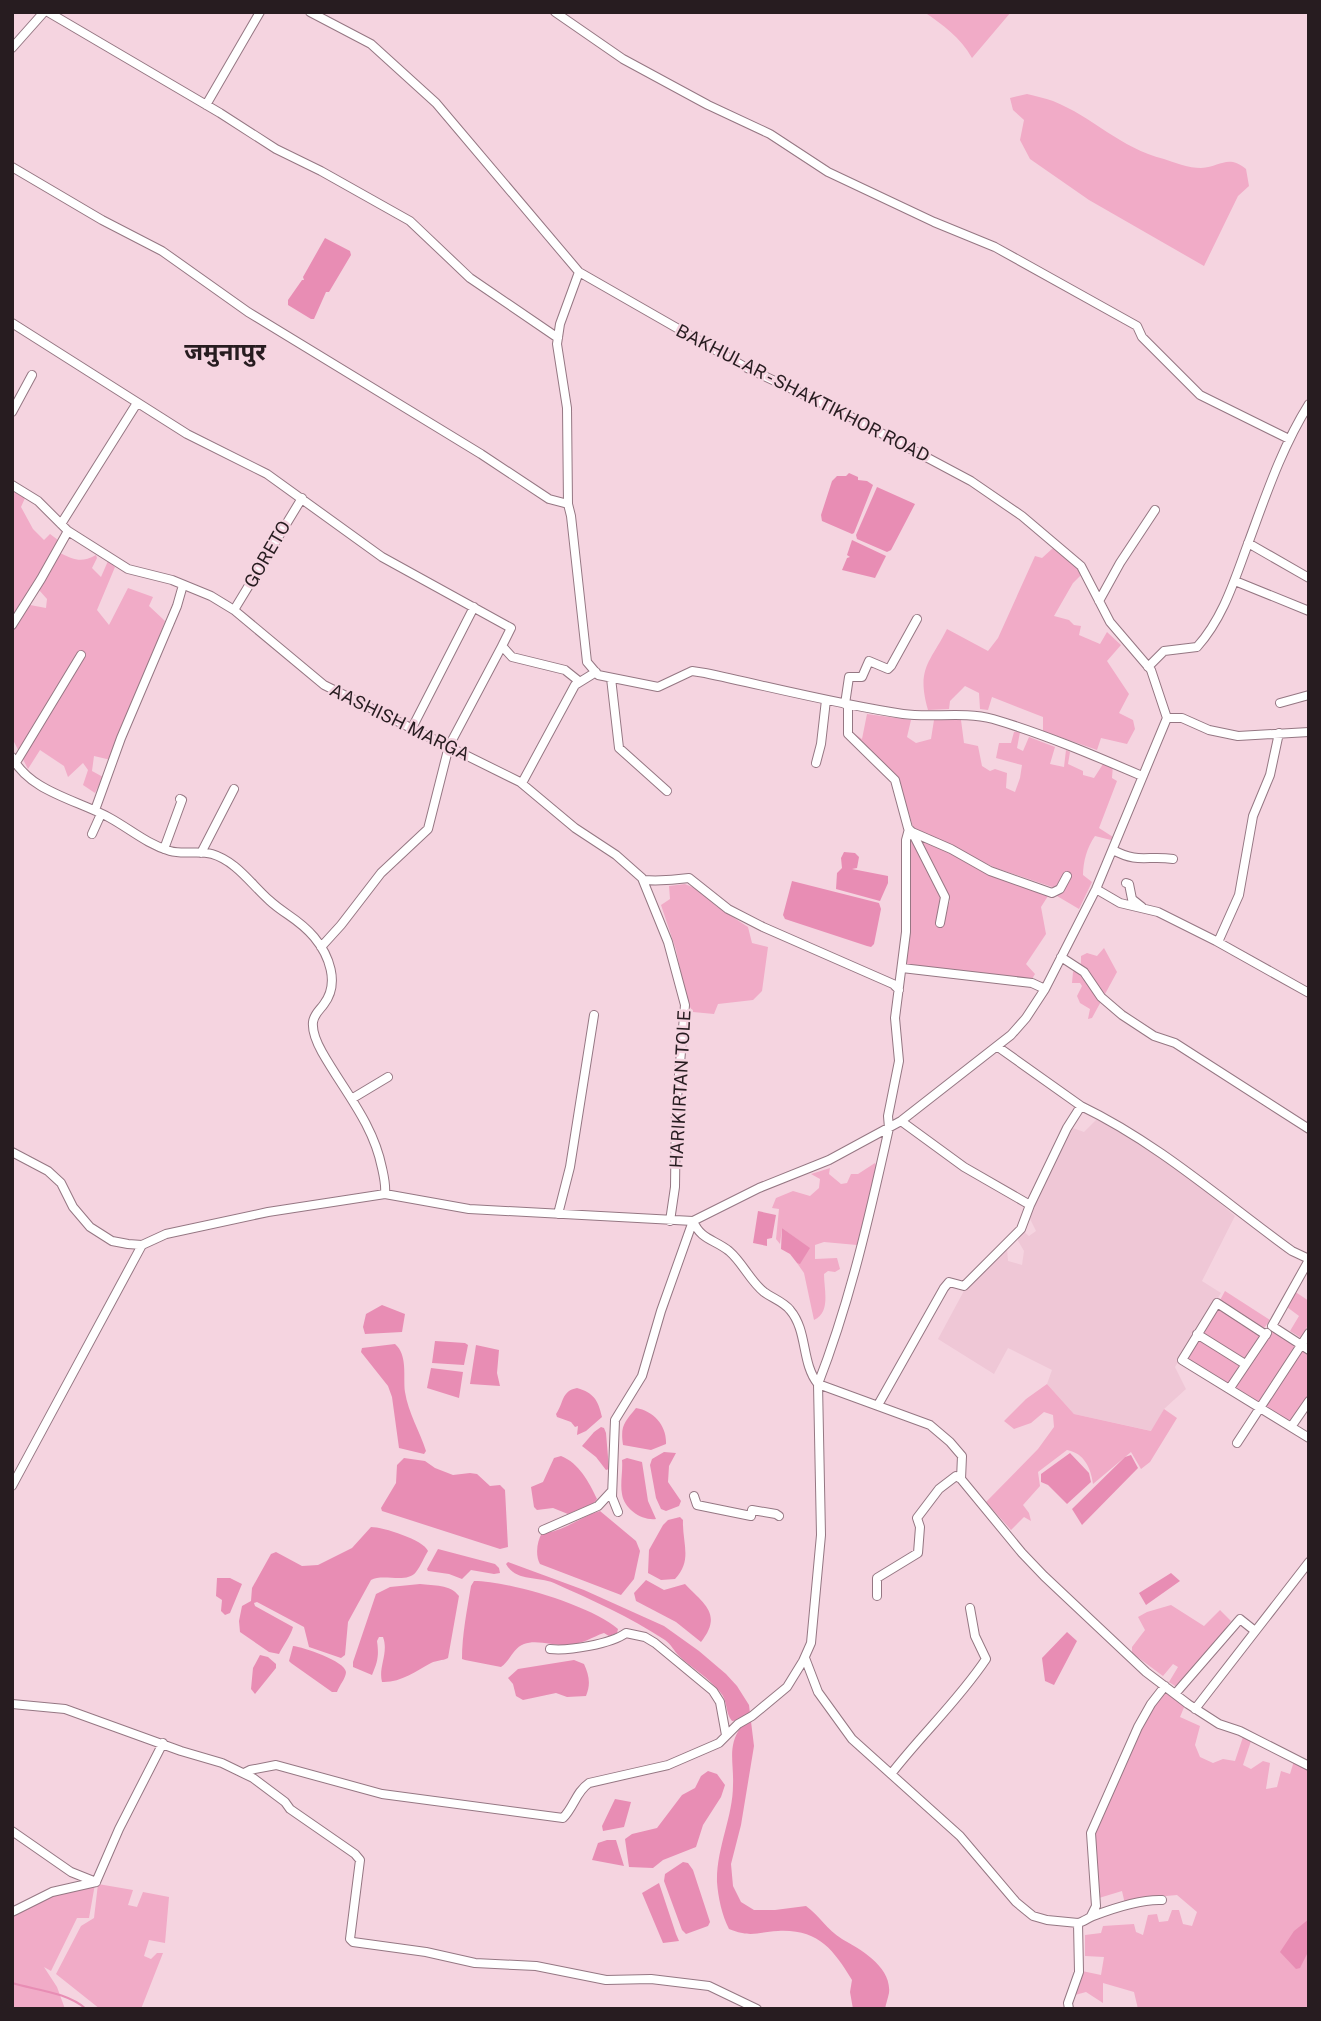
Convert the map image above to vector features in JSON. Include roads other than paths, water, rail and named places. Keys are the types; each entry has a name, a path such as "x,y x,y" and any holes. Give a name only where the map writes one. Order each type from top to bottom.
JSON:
{"street":[{"path":"12,48 46,12 276,149 410,221 470,278 558,338"},
{"path":"206,105 260,12"},
{"name":"BAKHULAR - SHAKTIKHOR ROAD","path":"310,12 371,44 436,103 579,272 745,367 849,416 971,481 1022,516 1081,566 1110,622 1148,667 1160,693 1167,718"},
{"path":"555,12 623,59 708,105 770,134 828,172 934,222 995,247 1137,326 1142,337 1200,395 1289,439"},
{"path":"12,167 102,220 162,251 248,312 481,454 549,499 568,504"},
{"path":"579,272 558,338 567,408 568,504 587,662 596,672 611,678 658,687 692,671 846,705 921,717 945,714 991,719 1072,746 1142,776"},
{"path":"12,323 187,434 267,474 382,556 511,628 449,746 428,828 381,873 321,947"},
{"path":"12,412 32,375"},
{"path":"12,625 41,579 64,528 137,403"},
{"path":"1148,667 1164,651 1197,646 1206,636 1235,581 1289,439 1309,404"},
{"name":"AASHISH MARGA","path":"12,485 38,501 64,528 128,569 172,580 211,596 234,610 324,685 522,783 575,828 617,855 643,880"},
{"name":"GORETO","path":"234,610 302,498"},
{"path":"1099,600 1154,510"},
{"path":"1248,542 1309,578"},
{"path":"1235,581 1309,611"},
{"path":"92,834 121,738 177,606 183,585"},
{"path":"412,728 474,607"},
{"path":"917,619 888,669 869,661 862,677 849,677 846,687 848,734 895,780 911,831 945,897 940,923"},
{"path":"502,646 512,657 565,670 580,682"},
{"path":"81,655 14,760 37,784 98,812 140,838 179,853 212,854 232,864 269,900 301,921 321,947 332,977 331,993 313,1019 314,1034 321,1050 367,1121 380,1159 385,1194"},
{"path":"522,783 575,685 596,672"},
{"path":"611,678 619,748 667,791"},
{"path":"1280,703 1309,695"},
{"path":"817,763 825,700"},
{"path":"12,1152 48,1171 61,1183 73,1207 90,1227 112,1241 142,1245 166,1234 245,1217 385,1194 469,1209 693,1222 759,1188 829,1160 901,1121 998,1047 1026,1017 1045,989 1096,888 1167,718 1188,720 1202,728 1227,735 1248,737 1309,732"},
{"path":"1218,942 1239,895 1253,816 1270,775 1279,733"},
{"path":"201,853 234,789"},
{"path":"164,849 182,800 180,799"},
{"path":"911,831 990,871 1052,893 1060,889 1067,876"},
{"path":"818,1384 829,1357 862,1246 888,1128 899,1060 895,1018 905,933 906,840 911,831"},
{"path":"1113,850 1138,860 1161,857 1173,859"},
{"path":"643,880 660,878 670,881 689,878 728,909 763,928 893,984 899,990"},
{"name":"HARIKIRTAN TOLE","path":"643,880 668,942 685,1005 676,1110 675,1187 670,1221"},
{"path":"1126,883 1129,884 1132,899 1142,907"},
{"path":"1096,888 1120,903 1158,912 1309,993"},
{"path":"1061,957 1084,972 1101,997 1136,1025 1154,1036 1175,1043 1309,1129"},
{"path":"902,968 1032,983 1045,989"},
{"path":"558,1214 570,1167 594,1015"},
{"path":"998,1047 1081,1106 1115,1122 1183,1168 1283,1244 1309,1260 1272,1326 1230,1388"},
{"path":"353,1098 388,1077"},
{"path":"878,1405 944,1288 949,1282 964,1286 1021,1229 1067,1128 1081,1106"},
{"path":"901,1121 964,1167 1030,1205"},
{"path":"244,1773 276,1765 382,1794 563,1818 570,1811 580,1789 589,1783 668,1765 719,1743 738,1724 787,1687 811,1643 821,1535 818,1384 810,1366 802,1333 789,1307 762,1290 727,1250 698,1234 693,1222"},
{"path":"618,1512 613,1505 615,1420 642,1376 661,1311 693,1222"},
{"path":"12,1486 142,1245"},
{"path":"1266,1335 1217,1303 1182,1360 1309,1438"},
{"path":"1272,1326 1305,1348"},
{"path":"1237,1443 1260,1407 1305,1348 1309,1333"},
{"path":"1197,1334 1245,1364"},
{"path":"818,1384 930,1425 962,1456 961,1479"},
{"path":"1291,1427 1309,1401"},
{"path":"877,1595 877,1578 918,1553 920,1527 917,1518 939,1489 956,1476 1044,1576 1165,1686 1219,1724 1240,1731 1309,1766"},
{"path":"543,1530 598,1506 613,1490"},
{"path":"694,1496 697,1505 705,1508 751,1516 752,1510 779,1516"},
{"path":"1195,1709 1308,1561"},
{"path":"891,1774 920,1737 945,1712 986,1659 975,1636 970,1608"},
{"path":"1175,1694 1240,1619 1255,1631"},
{"path":"550,1649 572,1649 617,1639 626,1633 645,1637 713,1692 720,1702 726,1735"},
{"path":"805,1658 818,1692 852,1739 960,1836 1016,1902 1033,1916 1078,1923 1091,1916 1149,1900 1162,1900"},
{"path":"1091,1916 1096,1906 1091,1833 1138,1727 1165,1686"},
{"path":"12,1704 65,1709 244,1773 267,1788 290,1809 360,1860 351,1933 353,1942 475,1963 536,1966 606,1980 651,1979 709,1986 757,2009"},
{"path":"96,1882 119,1829 163,1743"},
{"path":"12,1831 71,1872 96,1882"},
{"path":"12,1912 52,1892 96,1882"},
{"path":"1069,2009 1068,2003 1079,1972 1078,1923"}],"waterway":[{"path":"12,1983 60,1995 86,2009"}],"district":[{"name":"जमुनापुर","path":"225,351"}]}
